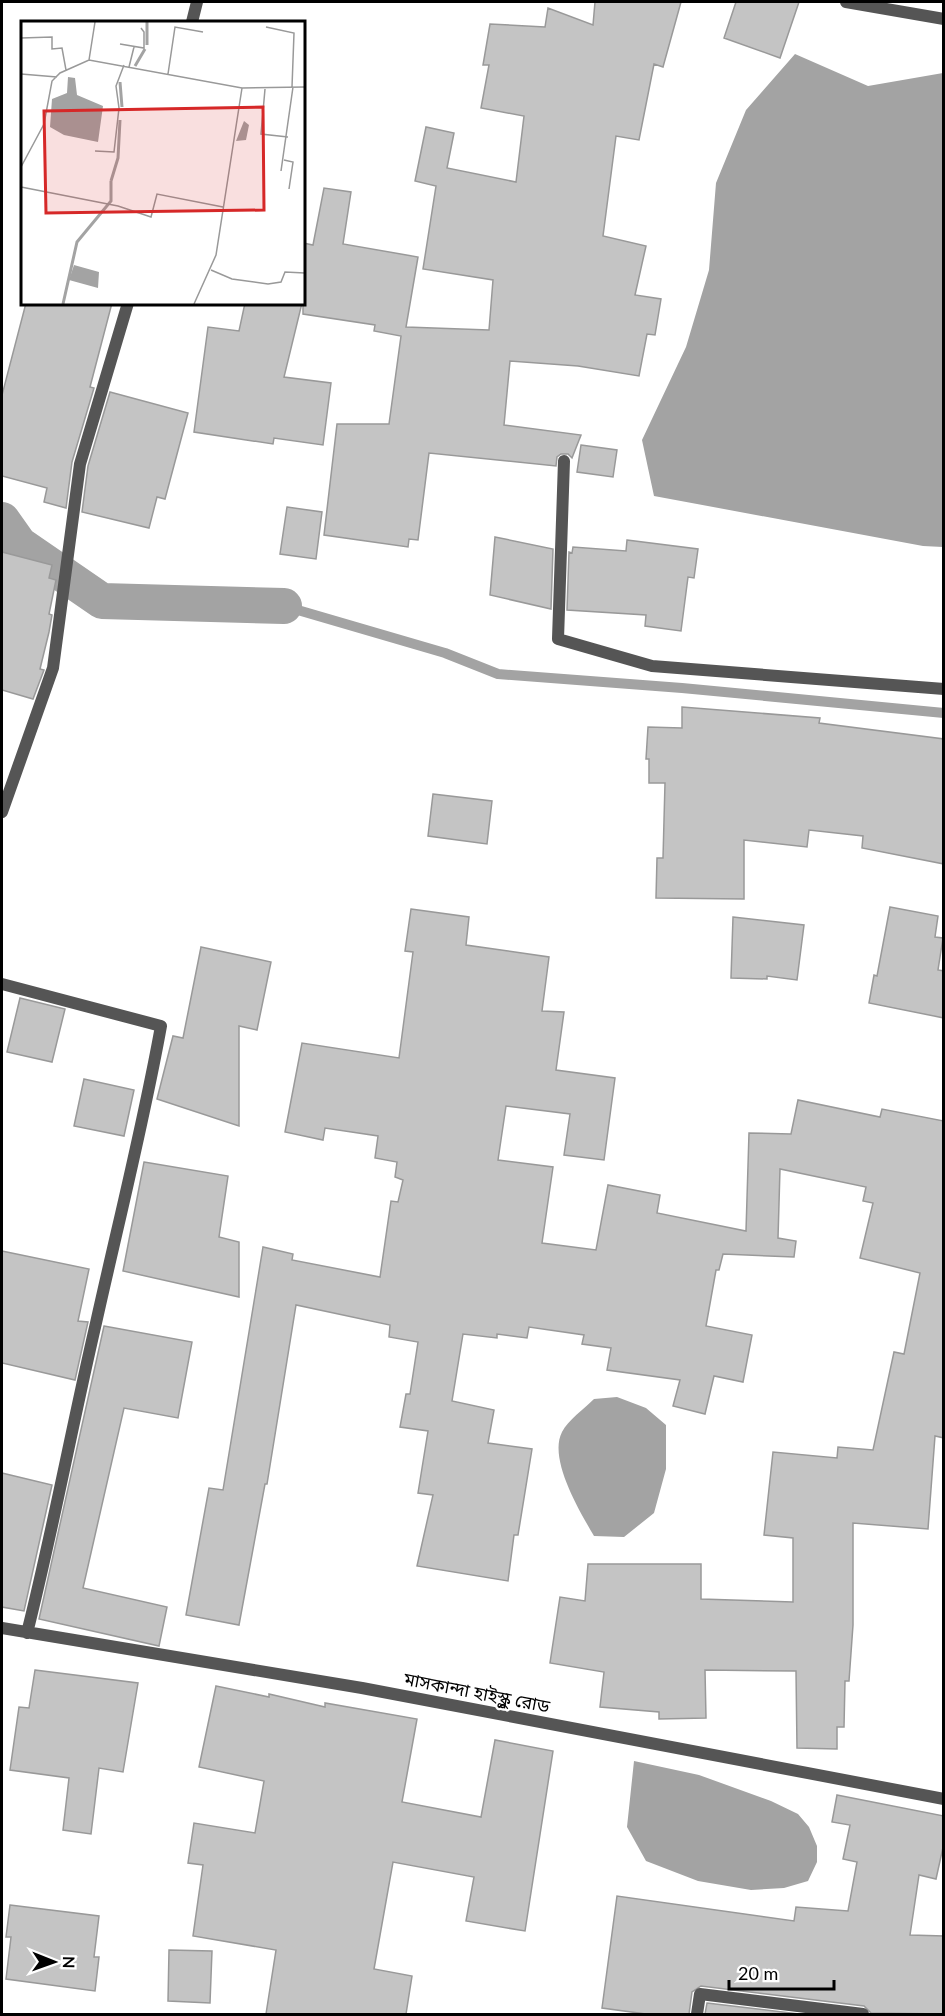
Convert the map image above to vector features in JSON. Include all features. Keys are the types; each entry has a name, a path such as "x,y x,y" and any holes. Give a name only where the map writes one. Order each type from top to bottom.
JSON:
{"street":[{"path":"192,21 197,2"},
{"path":"846,2 944,19"},
{"path":"2,812 53,668 80,464 128,304"},
{"path":"564,461 558,639 652,666 944,690"},
{"path":"2,984 161,1026 142,1131 95,1324 50,1538 27,1633"},
{"name":"মাসকান্দা হাইস্কুল রোড","path":"2,1628 362,1688 944,1799"},
{"path":"697,2014 700,1994 864,2014"}],"shaded area":[{"path":"795,54 868,86 943,73 943,547 923,546 654,496 642,440 686,347 709,270 716,183 746,110"},
{"path":"617,1397 646,1408 666,1425 666,1469 654,1513 624,1537 594,1536 562,1470 559,1443 568,1423 594,1399"},
{"path":"634,1761 699,1775 771,1801 798,1814 809,1827 817,1846 817,1862 808,1881 784,1888 751,1890 698,1881 646,1861 627,1827"}],"building":[{"path":"595,2 681,2 663,67 654,64 639,140 616,136 603,236 646,246 635,295 661,299 655,335 647,334 639,376 578,366 510,361 504,425 581,435 572,458 568,454 561,454 557,457 556,466 429,453 418,540 409,539 408,547 324,535 337,424 389,424 401,336 374,331 375,325 303,314 304,243 313,245 324,188 351,192 343,244 418,257 406,327 489,330 493,280 423,269 436,186 415,181 426,127 454,133 447,168 516,182 524,116 481,108 489,65 483,65 490,24 545,27 548,8 593,25"},
{"path":"736,2 799,2 780,58 724,38"},
{"path":"26,304 112,304 90,387 94,388 72,462 66,508 44,502 47,488 2,476 2,395"},
{"path":"245,304 302,304 284,377 331,383 323,445 274,438 273,444 194,432 208,327 239,331"},
{"path":"110,392 188,413 165,499 157,497 149,528 82,512 88,466"},
{"path":"581,445 617,450 613,477 577,472"},
{"path":"287,507 322,512 316,559 280,554"},
{"path":"495,537 553,549 551,609 490,595"},
{"path":"627,540 698,549 694,578 688,577 681,631 645,626 646,615 567,610 569,552 572,553 573,547 626,551"},
{"path":"2,552 52,565 49,578 56,580 49,614 52,615 49,632 40,669 44,670 33,699 2,690"},
{"path":"682,707 820,718 819,723 944,739 944,864 862,848 863,836 809,830 807,847 744,840 744,899 656,898 657,858 663,858 665,783 649,783 649,759 646,759 648,727 682,728"},
{"path":"433,794 492,801 487,844 428,836"},
{"path":"890,907 938,916 935,937 943,938 938,970 944,971 944,1018 869,1003 874,975 877,976"},
{"path":"411,909 469,917 466,945 549,957 542,1011 564,1012 556,1070 615,1078 604,1160 564,1155 570,1114 506,1106 498,1160 553,1167 542,1243 596,1250 608,1185 660,1195 657,1213 746,1231 749,1133 791,1134 798,1100 880,1117 882,1109 944,1121 944,1438 935,1436 928,1529 853,1523 853,1625 849,1681 845,1681 844,1727 837,1727 837,1749 797,1748 796,1671 705,1670 706,1718 659,1719 659,1712 600,1707 604,1672 550,1663 560,1597 585,1601 588,1564 701,1564 701,1599 793,1602 793,1538 764,1535 773,1452 837,1458 838,1447 873,1450 894,1352 904,1354 920,1273 860,1258 873,1203 863,1201 866,1187 780,1169 778,1238 796,1241 794,1257 723,1254 719,1270 716,1270 706,1326 752,1335 743,1382 714,1376 705,1414 673,1406 680,1380 607,1370 611,1348 582,1344 584,1335 529,1327 527,1338 497,1334 497,1338 463,1334 452,1401 494,1410 488,1443 532,1449 518,1535 514,1535 508,1581 417,1566 433,1495 418,1493 428,1431 400,1427 406,1394 410,1394 418,1342 389,1337 390,1325 296,1305 267,1484 265,1484 239,1625 186,1615 209,1488 223,1490 263,1247 293,1254 292,1260 380,1277 391,1201 398,1202 403,1180 395,1177 397,1162 375,1158 378,1136 325,1128 323,1140 285,1132 302,1043 399,1058 413,952 405,951"},
{"path":"733,917 804,925 797,980 767,976 767,979 731,978"},
{"path":"201,947 271,962 257,1030 239,1026 239,1126 157,1099 173,1036 183,1038"},
{"path":"20,998 65,1009 52,1062 7,1052"},
{"path":"84,1079 134,1090 124,1136 74,1126"},
{"path":"144,1162 228,1176 219,1237 239,1242 239,1297 123,1271"},
{"path":"2,1251 89,1269 78,1321 88,1322 75,1380 2,1363"},
{"path":"104,1326 192,1342 178,1418 124,1408 83,1588 167,1607 159,1646 39,1619"},
{"path":"2,1473 52,1485 24,1611 2,1607"},
{"path":"35,1670 138,1683 123,1772 99,1768 91,1834 63,1830 69,1778 10,1770 19,1707 29,1708"},
{"path":"216,1686 269,1697 269,1694 325,1707 325,1703 417,1719 402,1802 481,1817 495,1740 553,1751 525,1931 466,1921 474,1877 393,1862 374,1969 412,1976 406,2014 266,2014 276,1950 193,1936 203,1865 188,1863 194,1823 255,1833 264,1781 199,1767"},
{"path":"837,1795 944,1816 944,1843 936,1879 919,1875 910,1935 944,1936 944,2014 871,2013 864,2006 701,1986 692,1992 689,2014 646,2014 602,2008 617,1896 794,1921 796,1907 848,1911 857,1862 843,1859 850,1825 832,1822"},
{"path":"10,1905 99,1916 94,1957 99,1957 95,1991 6,1979 11,1937 6,1937"},
{"path":"169,1950 212,1951 210,2003 168,2001"},
{"path":"707,2003 799,2014 705,2014"}],"waterway":[{"path":"2,520 19,544 102,601 284,606"},
{"path":"284,606 445,653 498,674 682,688 944,713"}]}
